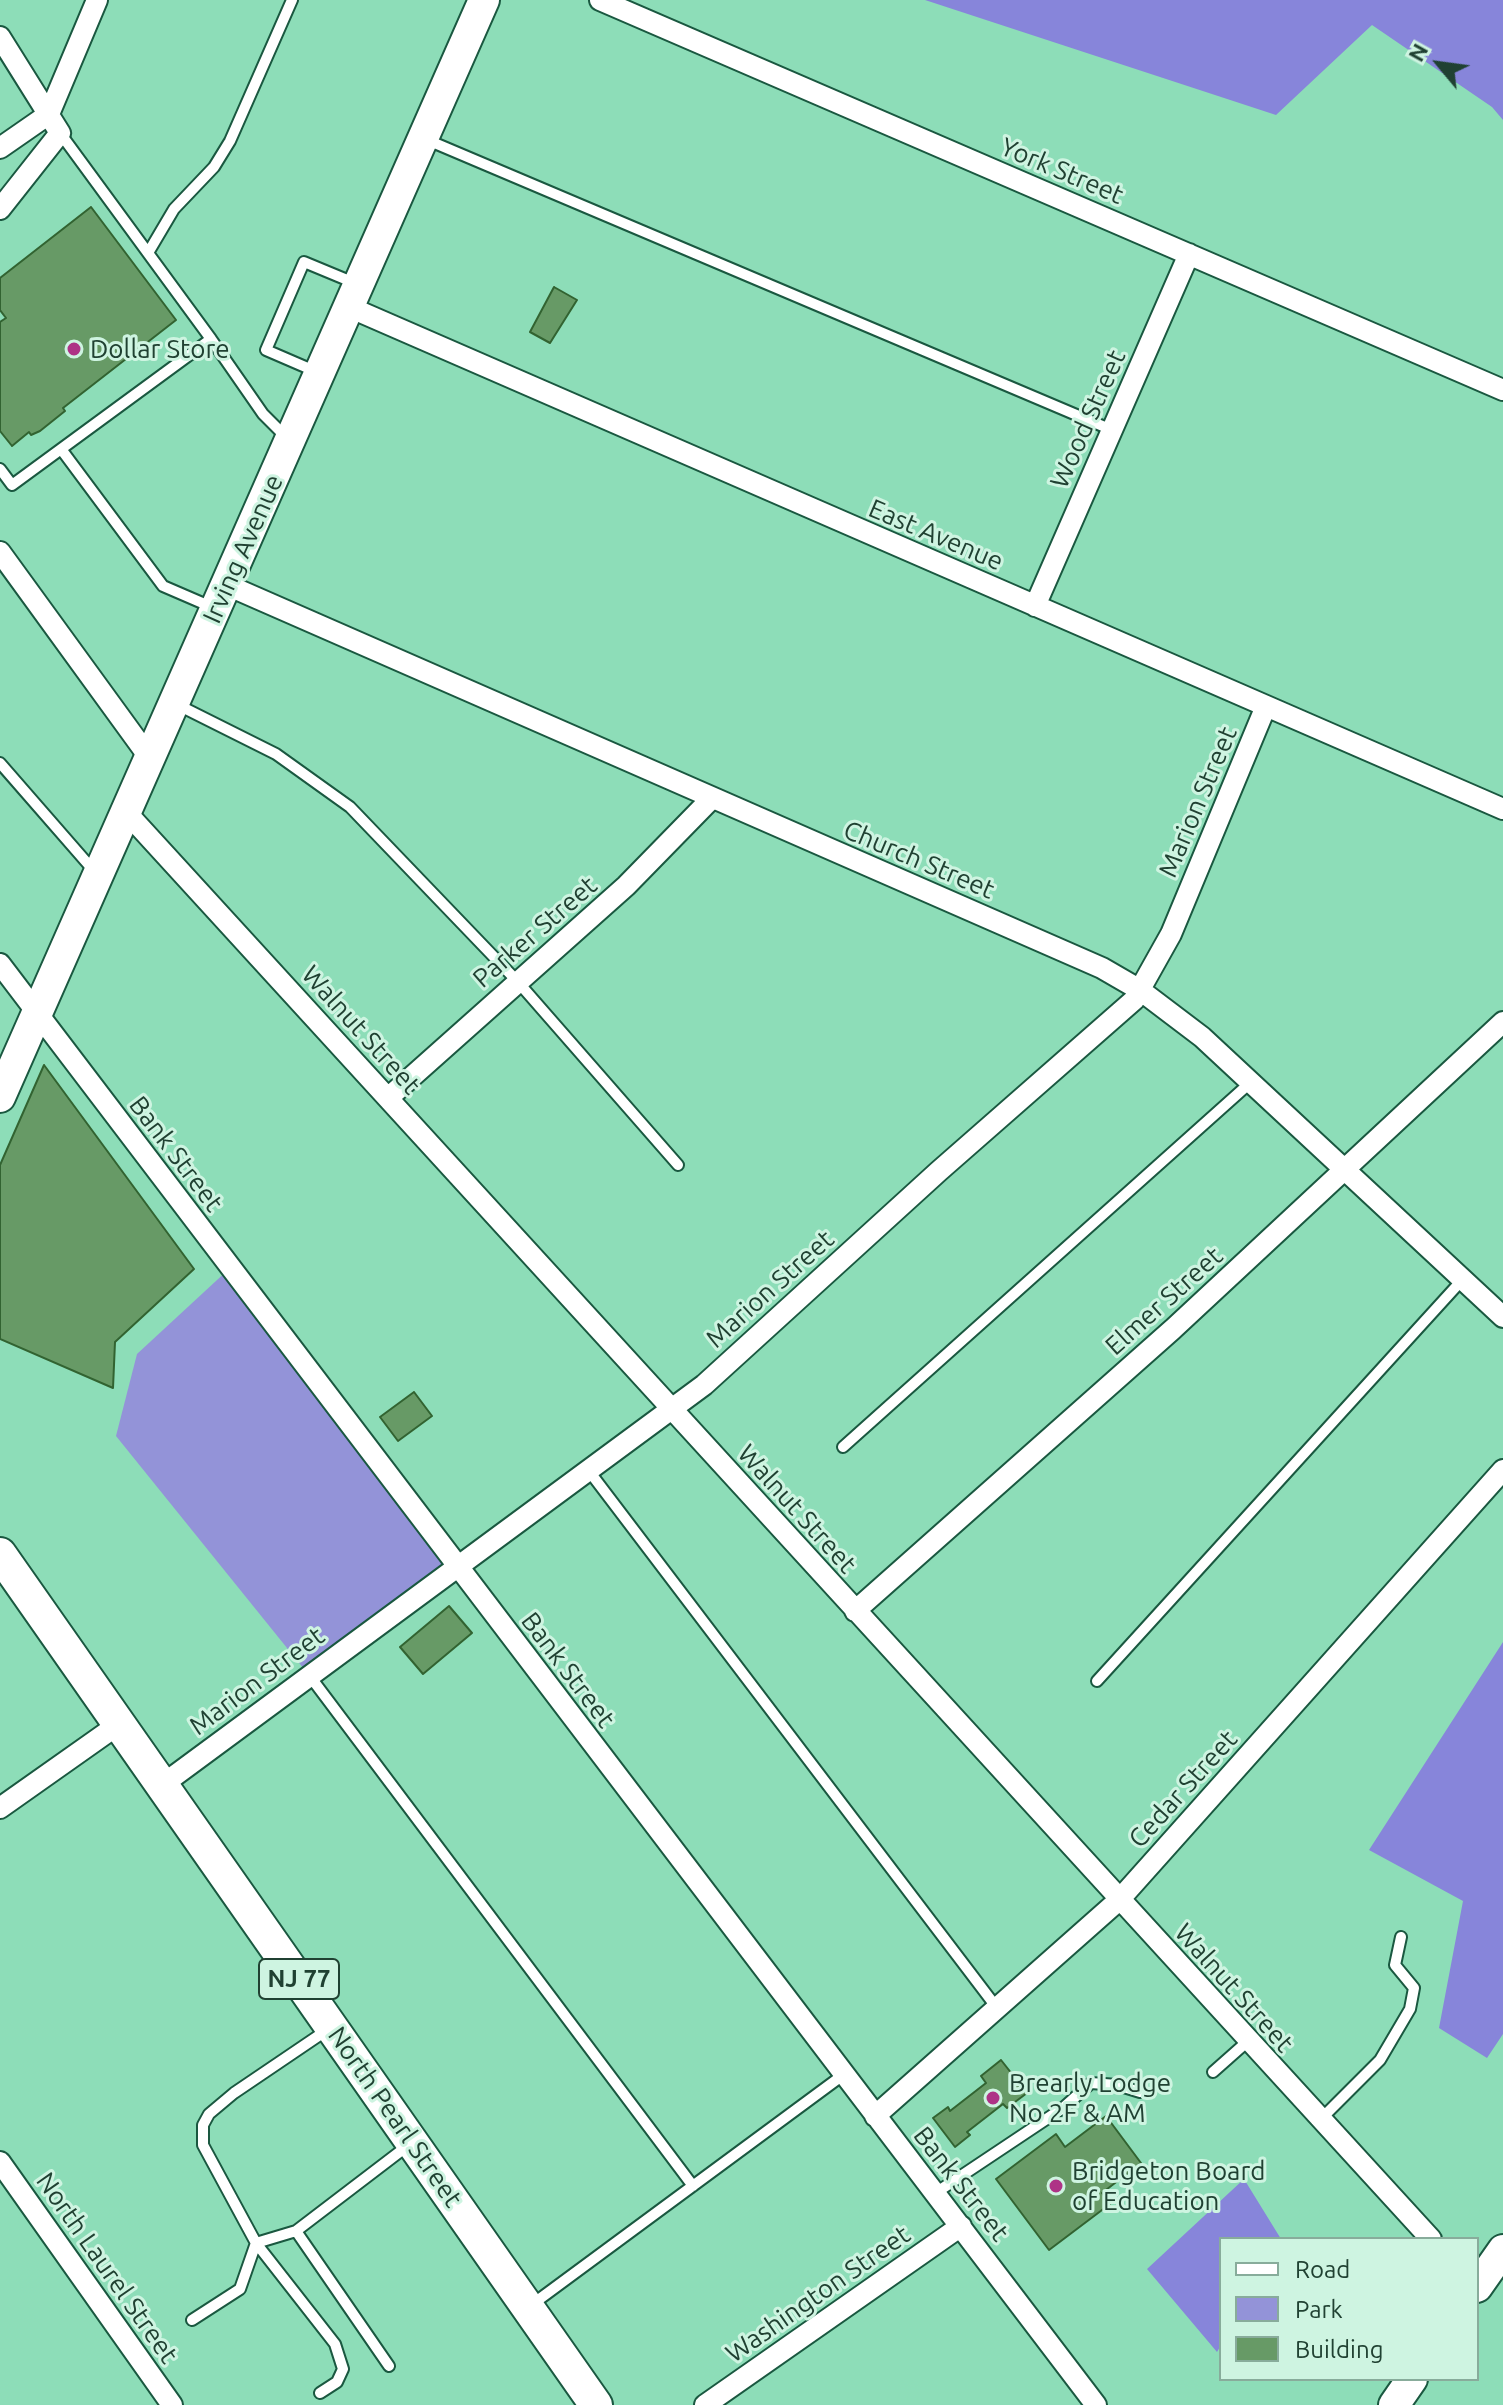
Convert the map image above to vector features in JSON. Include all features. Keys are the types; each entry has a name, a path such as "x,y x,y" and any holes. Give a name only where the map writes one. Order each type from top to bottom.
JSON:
{"main road":[{"name":"Irving Avenue","path":"3,1082 38,1014 484,0"},
{"name":"North Pearl Street","path":"0,1554 596,2405"},
{"path":"1479,2283 1503,2250"},
{"path":"1394,2405 1411,2381"}],"street":[{"path":"0,148 49,114 97,0"},
{"name":"York Street","path":"600,0 1503,390"},
{"path":"0,37 60,133 0,209"},
{"name":"Wood Street","path":"1035,606 1189,254"},
{"name":"East Avenue","path":"354,296 1035,606 1503,809"},
{"path":"0,552 149,757"},
{"name":"Church Street","path":"222,597 712,798 1102,968 1140,990 1202,1037 1503,1317"},
{"name":"Marion Street","path":"162,1785 308,1674 671,1410 1134,1000 1171,934 1266,706"},
{"name":"Parker Street","path":"388,1098 626,886 712,798"},
{"name":"Walnut Street","path":"127,813 1429,2237"},
{"name":"Bank Street","path":"0,964 1096,2405"},
{"name":"Elmer Street","path":"855,1611 1173,1329 1503,1022"},
{"name":"Cedar Street","path":"875,2116 1119,1900 1503,1470"},
{"path":"0,1808 119,1724"},
{"name":"North Laurel Street","path":"2,2169 172,2405"},
{"name":"Washington Street","path":"705,2405 961,2226"}],"lane":[{"path":"148,253 174,209 214,167 230,141 292,0"},
{"path":"60,133 263,414 290,441"},
{"path":"424,138 1112,430"},
{"path":"320,373 266,350 304,262 354,296"},
{"path":"0,469 12,485 211,339"},
{"path":"61,449 163,586 222,597"},
{"path":"174,703 276,754 350,807 518,982 678,1165"},
{"path":"0,763 99,876"},
{"path":"843,1447 1251,1082"},
{"path":"1097,1681 1463,1279"},
{"path":"589,1471 997,2008"},
{"path":"308,1674 693,2186"},
{"path":"1320,2120 1380,2060 1410,2009 1414,1988 1395,1965 1401,1937"},
{"path":"320,2393 337,2382 343,2369 335,2344 256,2243 203,2145 203,2125 209,2114 234,2093 332,2027"},
{"path":"1213,2072 1248,2041"},
{"path":"528,2307 843,2075"},
{"path":"934,2194 1063,2108 1091,2083 1117,2085 1140,2092"},
{"path":"256,2243 296,2231 412,2143"},
{"path":"296,2231 389,2366"},
{"path":"192,2320 240,2289 256,2243"}],"green space":[{"path":"230,1268 457,1567 308,1674 116,1436 137,1354"}],"shaded area":[{"path":"925,0 1503,0 1503,120 1492,107 1372,25 1276,115"},
{"path":"1503,1642 1503,2034 1487,2058 1439,2028 1463,1901 1369,1850"},
{"path":"1244,2179 1280,2237 1219,2237 1217,2352 1147,2269"}],"building":[{"path":"91,207 176,320 63,408 65,411 40,431 31,435 29,432 12,446 0,431 0,322 6,318 0,310 0,278"},
{"path":"554,287 577,300 550,343 530,332"},
{"path":"44,1065 194,1269 115,1342 113,1388 0,1339 0,1165"},
{"path":"414,1392 432,1416 398,1441 380,1417"},
{"path":"449,1606 472,1633 423,1674 400,1647"},
{"name":"Brearly Lodge No 2F & AM","path":"1001,2060 1027,2093 1007,2108 1003,2104 967,2132 970,2135 955,2147 933,2118 948,2107 950,2111 986,2083 981,2076"},
{"name":"Bridgeton Board of Education","path":"1106,2116 1141,2163 1102,2193 1110,2204 1049,2250 996,2179 1056,2134 1065,2147"}],"place":[{"name":"Dollar Store","path":"74,349"},
{"name":"Brearly Lodge No 2F & AM","path":"993,2098"},
{"name":"Bridgeton Board of Education","path":"1056,2186"}]}
